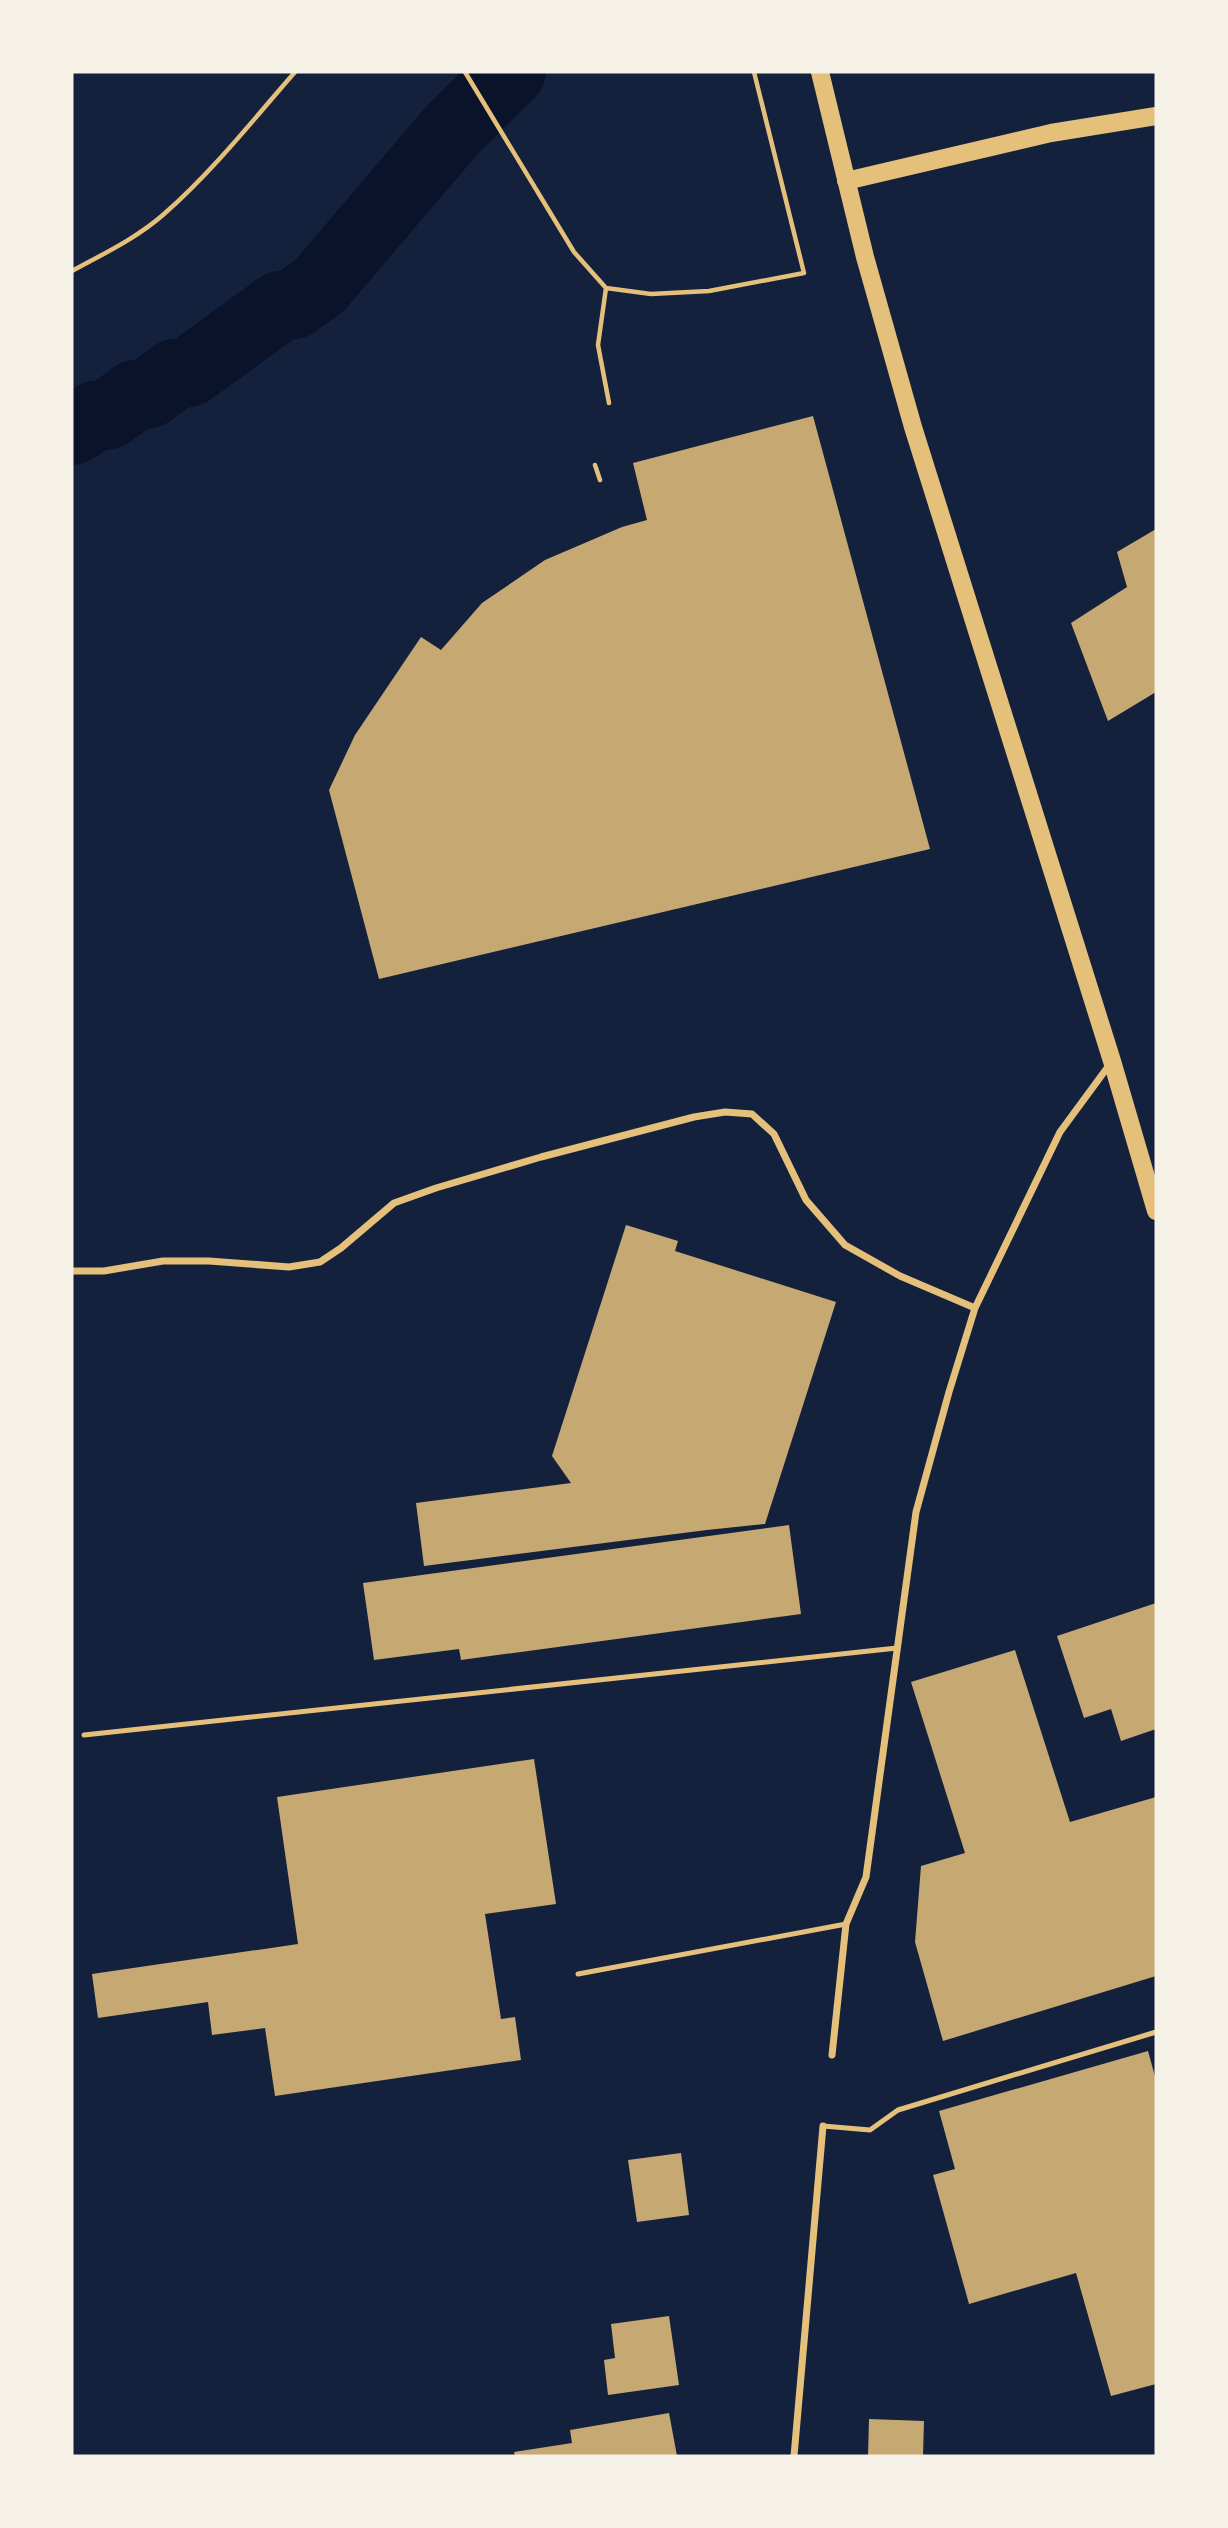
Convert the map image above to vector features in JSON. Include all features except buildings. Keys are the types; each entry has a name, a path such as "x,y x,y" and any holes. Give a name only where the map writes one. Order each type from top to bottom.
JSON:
{"main road":[{"path":"820,72 864,257 914,427 1156,1210"},
{"path":"846,181 1051,133 1156,116"}],"street":[{"path":"832,2056 846,1924 866,1877 916,1512 949,1392 975,1308 1060,1132 1112,1061"},
{"path":"72,1271 104,1271 163,1261 209,1261 289,1267 320,1262 341,1248 394,1203 541,1157 694,1117 725,1112 752,1114 774,1134 806,1200 845,1245 900,1276 975,1308"},
{"path":"794,2456 823,2126"}],"lane":[{"path":"84,1735 897,1648"},
{"path":"578,1974 846,1924"},
{"path":"823,2126 870,2130 898,2110 1156,2032"}],"path":[{"path":"72,271 113,249 162,216 205,173 295,72"},
{"path":"465,72 574,252 606,288 651,294 709,290 804,273 754,72"},
{"path":"606,288 598,345 610,403"},
{"path":"595,465 600,480"}],"waterway":[{"path":"72,430 95,416 109,414 135,395 149,393 175,374 189,372 280,306 294,304 320,285 453,129 511,72"}]}
